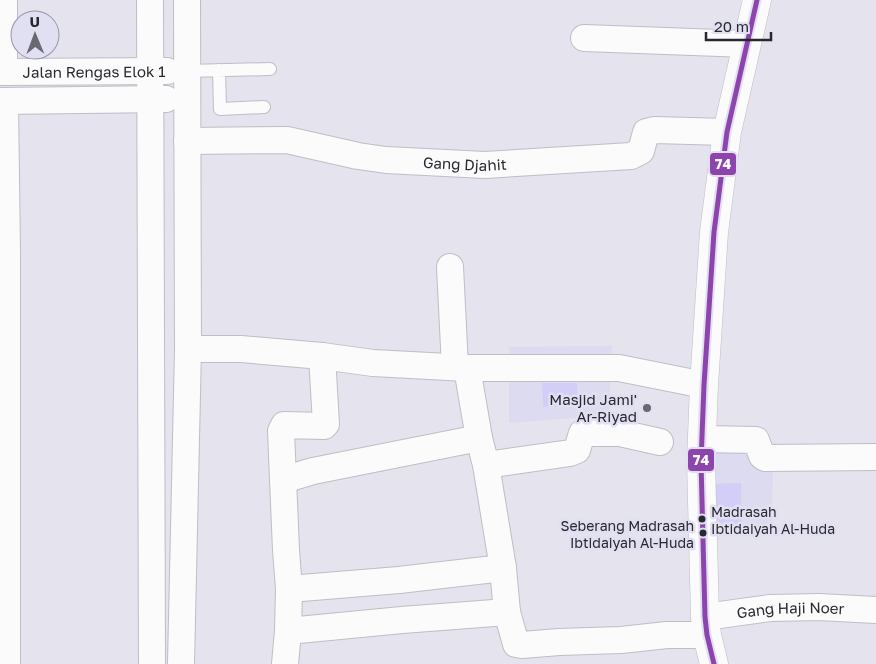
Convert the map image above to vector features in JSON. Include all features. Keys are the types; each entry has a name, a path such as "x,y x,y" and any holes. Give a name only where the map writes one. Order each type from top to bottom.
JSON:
{"street":[{"path":"2,72 4,0"},
{"path":"150,0 152,664"},
{"path":"181,664 188,349 187,0"},
{"path":"714,664 706,626 700,462 704,385 714,232 727,132 756,0"},
{"path":"584,38 747,44"},
{"name":"Jalan Rengas Elok 1","path":"2,72 187,70"},
{"name":"Jalan Rengas Elok 1","path":"2,101 187,99"},
{"path":"2,101 4,252 3,605 7,664"},
{"name":"Gang Djahit","path":"187,141 287,140 358,156 386,160 485,165 631,156 638,154 641,150 646,132 654,130 727,132"},
{"path":"288,632 402,620 507,612 503,568 486,465 461,368 450,267"},
{"path":"188,349 241,349 322,356 373,363 461,368 619,368 704,385"},
{"path":"285,664 289,589 281,431 283,426 324,426 327,422 322,356"},
{"path":"486,465 570,453 576,450 582,433 620,433 660,442"},
{"path":"283,480 313,471 479,438"},
{"path":"702,439 756,440 762,456 765,458 876,457"},
{"path":"289,589 399,580 503,568"},
{"path":"399,580 402,620"},
{"name":"Gang Haji Noer","path":"507,612 515,641 518,645 560,653 621,640 667,635 770,608 819,606 876,610"}],"lane":[{"path":"187,70 270,69"},
{"path":"219,70 220,109 264,107"}],"shaded area":[{"path":"612,346 609,415 509,423 509,347"},
{"path":"542,383 577,383 578,406 543,407"},
{"path":"703,453 758,453 773,472 772,527 746,527 743,532 702,533"},
{"path":"741,483 742,531 706,532 705,484"}],"transit line":[{"name":"74","path":"714,664 705,617 701,462 704,385 714,232 727,132 757,0"}],"place":[{"name":"Masjid Jami' Ar-Riyad","path":"647,408"},
{"name":"Madrasah Ibtidaiyah Al-Huda","path":"702,519"},
{"name":"Seberang Madrasah Ibtidaiyah Al-Huda","path":"703,533"}]}
